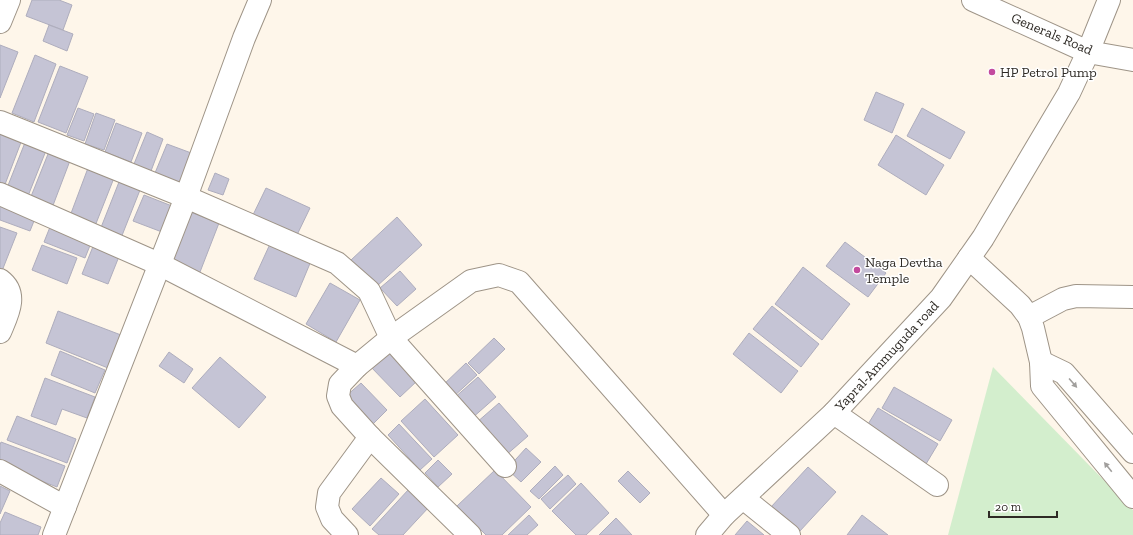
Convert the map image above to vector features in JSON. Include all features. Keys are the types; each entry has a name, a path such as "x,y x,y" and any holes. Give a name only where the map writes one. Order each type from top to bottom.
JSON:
{"street":[{"path":"0,22 9,0"},
{"path":"54,535 186,197 244,38 260,0"},
{"name":"Generals Road","path":"973,0 1088,52 1133,60"},
{"name":"Yapral-Ammuguda road","path":"707,535 724,515 834,413 940,298 983,238 1069,93 1088,52 1108,0"},
{"path":"0,122 186,197 337,263 369,291 391,338 505,466"},
{"path":"0,194 159,264 357,366"},
{"path":"969,258 1020,305 1029,317 1041,362 1042,386 1132,494"},
{"path":"470,535 370,437 342,406 338,396 340,384 357,366 391,338 471,281 498,275 519,282 724,515"},
{"path":"0,280 6,284 11,304 0,332"},
{"path":"1029,317 1063,299 1076,296 1133,297"},
{"path":"1041,362 1064,372 1133,452"},
{"path":"834,413 937,485"},
{"path":"347,535 332,519 327,507 329,494 370,437"},
{"path":"0,472 65,507"},
{"path":"743,498 789,535"}],"green space":[{"path":"993,367 1133,510 1133,535 948,535"}],"building":[{"path":"32,0 59,0 72,5 63,30 26,16"},
{"path":"49,25 73,34 67,51 43,41"},
{"path":"0,45 18,52 0,98"},
{"path":"35,55 56,64 34,122 12,113"},
{"path":"60,66 88,77 66,133 38,122"},
{"path":"876,92 904,104 892,133 864,120"},
{"path":"78,108 94,114 84,141 67,135"},
{"path":"922,108 965,132 950,159 907,136"},
{"path":"96,113 115,120 104,150 85,144"},
{"path":"116,123 142,133 131,162 105,152"},
{"path":"147,132 163,139 151,171 134,164"},
{"path":"0,134 23,137 4,187 0,185"},
{"path":"896,135 944,165 926,195 878,165"},
{"path":"26,140 47,148 28,196 7,188"},
{"path":"167,144 194,154 182,184 155,173"},
{"path":"50,149 71,158 52,208 30,199"},
{"path":"88,168 114,178 95,226 70,216"},
{"path":"215,173 229,179 223,195 208,190"},
{"path":"119,182 140,190 121,238 100,230"},
{"path":"266,188 310,208 296,237 252,217"},
{"path":"144,195 172,206 162,232 133,221"},
{"path":"0,202 38,211 30,231 0,220"},
{"path":"185,210 219,223 200,272 166,258"},
{"path":"397,217 422,245 376,287 351,260"},
{"path":"52,222 93,238 85,258 44,242"},
{"path":"0,227 17,233 0,276"},
{"path":"96,239 122,249 108,284 82,274"},
{"path":"845,242 886,273 868,297 826,266"},
{"path":"270,244 311,261 296,297 254,279"},
{"path":"42,245 77,258 67,284 32,270"},
{"path":"803,267 850,304 822,340 775,304"},
{"path":"400,271 416,289 397,306 380,288"},
{"path":"330,283 360,300 336,342 306,324"},
{"path":"772,306 819,344 801,367 753,329"},
{"path":"58,311 121,335 108,368 46,343"},
{"path":"749,333 798,371 781,393 733,354"},
{"path":"494,338 505,349 479,374 468,363"},
{"path":"388,350 417,381 400,397 370,366"},
{"path":"60,351 105,370 95,393 51,375"},
{"path":"169,352 193,369 184,383 159,366"},
{"path":"220,357 266,397 239,428 192,388"},
{"path":"466,363 477,375 452,398 441,387"},
{"path":"478,377 496,397 471,419 453,399"},
{"path":"45,378 95,397 87,418 62,409 56,425 31,416"},
{"path":"361,383 387,410 372,425 345,397"},
{"path":"894,387 952,420 940,441 882,408"},
{"path":"425,399 458,435 434,457 401,421"},
{"path":"499,403 528,436 505,456 476,423"},
{"path":"878,408 938,444 926,464 865,429"},
{"path":"17,416 76,439 67,463 7,440"},
{"path":"399,424 432,459 420,470 388,435"},
{"path":"1,442 65,466 57,487 0,465"},
{"path":"526,448 541,462 521,482 507,469"},
{"path":"438,460 452,474 438,487 425,473"},
{"path":"555,466 563,475 539,499 530,491"},
{"path":"808,467 836,492 799,532 771,507"},
{"path":"495,470 531,507 502,535 486,535 457,506"},
{"path":"628,471 650,493 640,503 618,481"},
{"path":"568,475 576,484 550,509 541,499"},
{"path":"381,478 399,494 370,526 352,509"},
{"path":"581,483 609,513 586,535 576,535 552,511"},
{"path":"0,486 10,491 0,514"},
{"path":"409,489 429,507 403,535 379,535 372,529"},
{"path":"5,512 41,527 38,535 0,535 0,523"},
{"path":"529,515 538,525 527,535 508,535"},
{"path":"862,515 888,535 847,535"},
{"path":"616,518 632,535 599,535"},
{"path":"747,521 764,535 735,535"}],"place":[{"name":"HP Petrol Pump","path":"992,72"},
{"name":"Naga Devtha Temple","path":"857,270"}]}
